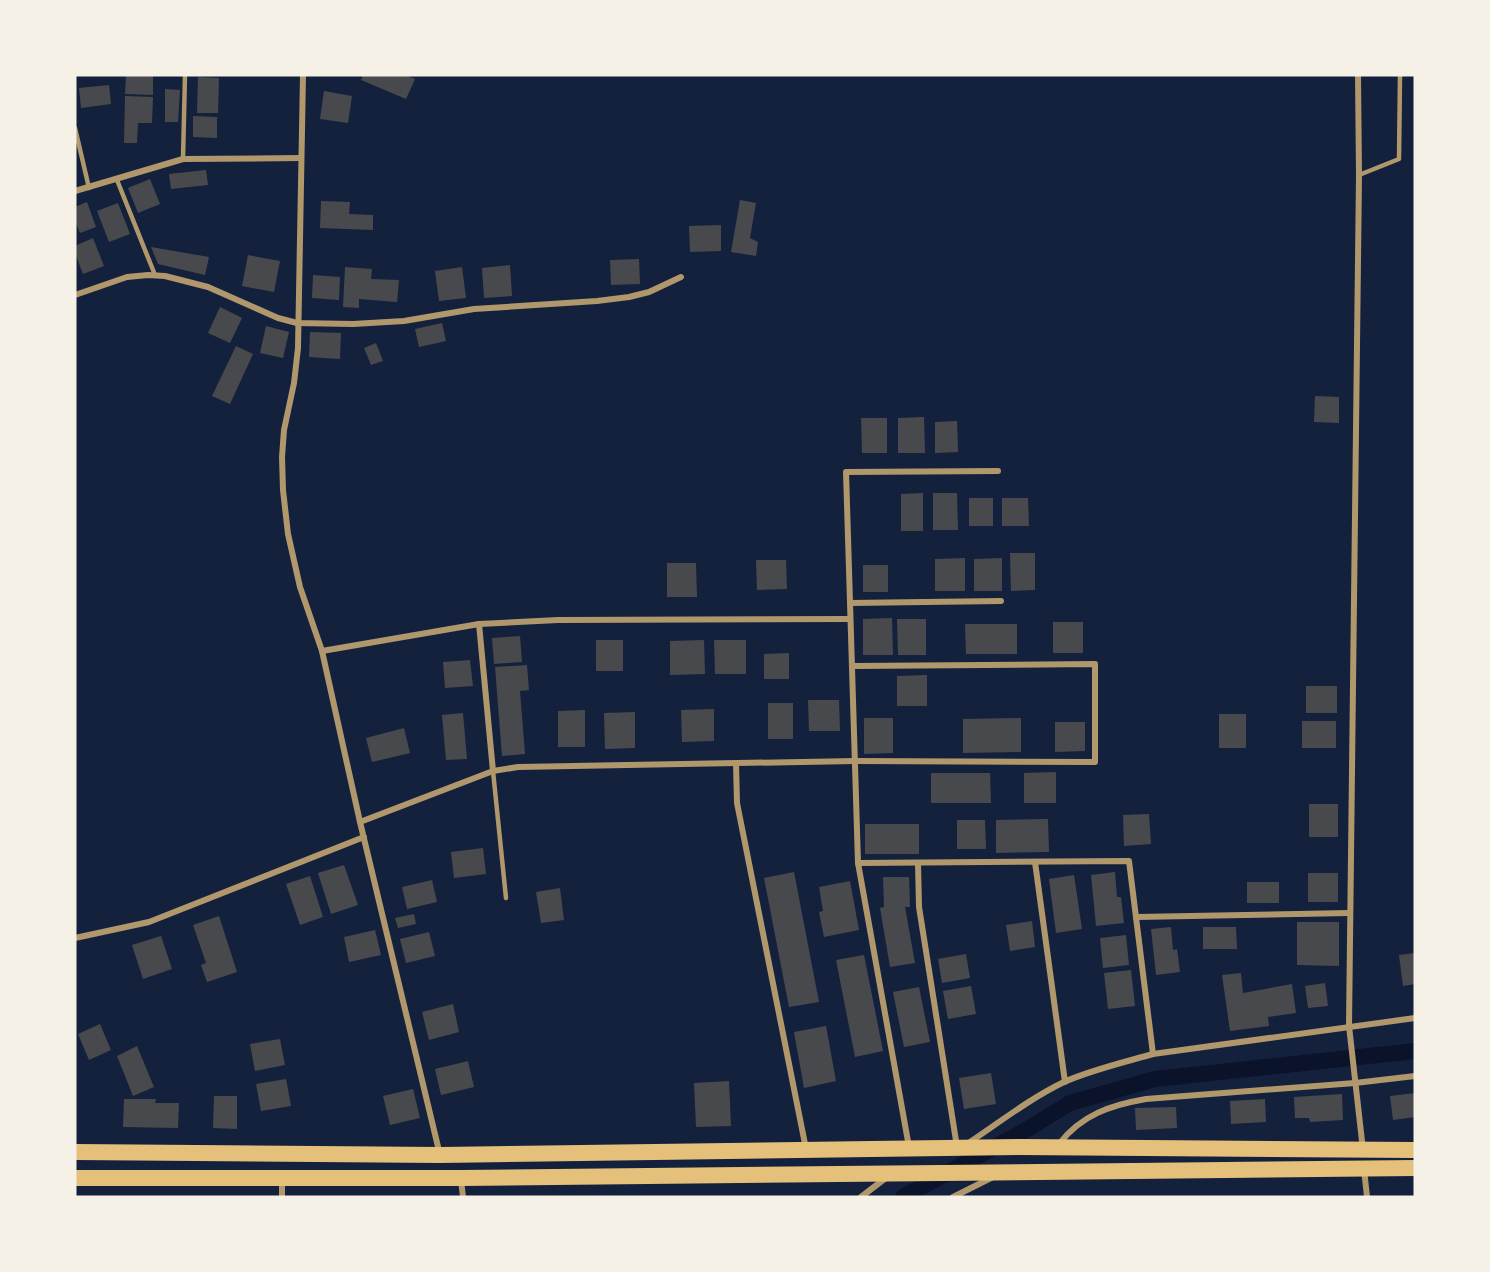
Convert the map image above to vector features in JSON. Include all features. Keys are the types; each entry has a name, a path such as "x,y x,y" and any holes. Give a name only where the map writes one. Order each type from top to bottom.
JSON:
{"highway":[{"path":"75,1152 440,1155 1019,1147 1415,1150"},
{"path":"75,1178 461,1178 1415,1168"}],"street":[{"path":"303,75 298,348 282,448 283,490 288,534 300,587 322,651 360,822 440,1155"},
{"path":"1358,75 1359,175 1349,1026 1363,1150"},
{"path":"75,191 183,159 301,158"},
{"path":"75,295 127,277 155,275 186,280 208,287 261,312 297,322 353,324 404,321 474,309 597,302 649,292 681,277"},
{"path":"909,1148 858,863 846,472 998,471"},
{"path":"850,603 1001,601"},
{"path":"322,651 479,624 558,620 850,619"},
{"path":"479,624 493,771"},
{"path":"360,822 493,771 518,767 855,761 1095,762 1095,664 852,666"},
{"path":"736,763 737,803 806,1150"},
{"path":"75,938 149,922 364,837"},
{"path":"858,863 1129,861 1153,1054"},
{"path":"1035,862 1065,1082"},
{"path":"918,863 919,907 959,1148 1026,1104 1065,1082 1153,1054 1415,1018"},
{"path":"1136,917 1350,913"},
{"path":"1057,1148 1082,1120 1129,1102 1169,1096 1355,1083 1415,1076"},
{"path":"1364,1168 1367,1197"},
{"path":"953,1197 1003,1172"},
{"path":"861,1197 891,1173"},
{"path":"282,1178 282,1197"},
{"path":"461,1178 463,1197"}],"lane":[{"path":"183,159 185,75"},
{"path":"1359,175 1399,159 1400,75"},
{"path":"75,128 89,188"},
{"path":"117,180 155,275"},
{"path":"493,771 506,898"}],"building":[{"path":"126,75 153,75 153,95 125,94"},
{"path":"363,75 405,75 415,79 406,99 361,80"},
{"path":"198,77 219,78 218,113 197,113"},
{"path":"109,85 111,104 81,108 79,88"},
{"path":"165,89 180,90 178,122 165,122"},
{"path":"324,91 352,96 348,123 320,119"},
{"path":"125,96 153,97 152,123 138,123 137,143 124,143"},
{"path":"193,116 217,117 217,138 193,137"},
{"path":"206,170 208,185 171,189 169,174"},
{"path":"150,179 160,204 138,213 128,188"},
{"path":"740,200 756,203 750,238 758,242 756,256 731,252"},
{"path":"321,201 350,202 349,214 373,215 373,230 320,228"},
{"path":"87,202 96,227 80,233 75,221 75,207"},
{"path":"118,203 130,234 109,242 97,211"},
{"path":"721,225 721,251 690,252 689,226"},
{"path":"93,238 104,266 83,274 75,253 75,246"},
{"path":"151,247 209,257 205,275 158,264"},
{"path":"248,255 280,261 274,292 242,286"},
{"path":"639,259 640,284 611,285 610,260"},
{"path":"510,265 512,296 484,298 482,268"},
{"path":"345,267 372,269 371,279 399,280 397,302 359,299 359,308 343,307"},
{"path":"462,267 466,298 439,301 435,271"},
{"path":"313,275 340,277 339,300 312,298"},
{"path":"220,307 242,318 230,343 208,333"},
{"path":"442,323 446,341 419,347 415,329"},
{"path":"266,326 289,332 283,358 260,353"},
{"path":"310,332 341,333 340,359 309,357"},
{"path":"376,343 383,361 371,365 364,348"},
{"path":"236,346 253,354 230,404 212,396"},
{"path":"1315,396 1339,397 1339,423 1314,422"},
{"path":"924,417 925,453 898,453 898,418"},
{"path":"861,418 887,418 887,453 862,453"},
{"path":"957,421 958,452 935,453 935,422"},
{"path":"923,493 923,531 901,531 901,494"},
{"path":"933,493 957,493 958,530 933,530"},
{"path":"969,498 993,498 993,526 969,526"},
{"path":"1002,498 1028,498 1029,526 1002,526"},
{"path":"1010,553 1035,553 1035,590 1011,591"},
{"path":"965,558 965,591 935,591 935,559"},
{"path":"1002,558 1002,591 974,591 974,559"},
{"path":"756,560 786,560 787,589 757,590"},
{"path":"667,563 696,563 697,597 667,597"},
{"path":"863,565 888,565 888,592 863,592"},
{"path":"892,618 893,655 863,655 863,619"},
{"path":"897,619 926,619 926,655 898,655"},
{"path":"1053,622 1083,622 1083,653 1053,653"},
{"path":"965,624 1017,624 1017,654 966,654"},
{"path":"520,636 522,662 494,664 492,638"},
{"path":"596,640 623,640 623,671 596,671"},
{"path":"704,640 705,674 670,675 670,641"},
{"path":"714,640 746,640 746,674 715,674"},
{"path":"789,653 789,679 764,679 764,654"},
{"path":"470,660 473,686 445,688 443,662"},
{"path":"527,665 529,690 520,691 525,754 502,756 495,667"},
{"path":"927,675 927,706 897,706 897,676"},
{"path":"1306,686 1337,686 1337,713 1306,713"},
{"path":"808,700 839,700 840,731 809,731"},
{"path":"768,703 793,703 793,739 768,739"},
{"path":"714,709 714,741 682,742 681,710"},
{"path":"585,710 585,747 558,747 558,711"},
{"path":"635,712 635,748 605,749 604,713"},
{"path":"463,713 467,759 446,760 442,715"},
{"path":"1219,714 1246,714 1246,748 1219,748"},
{"path":"864,718 893,718 893,753 864,754"},
{"path":"1021,718 1021,752 963,753 963,719"},
{"path":"1302,721 1336,721 1336,748 1302,748"},
{"path":"1055,722 1085,722 1085,751 1055,752"},
{"path":"404,728 410,753 372,762 366,738"},
{"path":"1056,772 1056,803 1024,803 1024,773"},
{"path":"931,773 990,773 991,803 931,803"},
{"path":"1309,804 1338,804 1338,837 1309,837"},
{"path":"1149,814 1151,844 1124,846 1123,815"},
{"path":"1048,819 1049,852 996,853 996,820"},
{"path":"957,820 985,820 986,849 957,849"},
{"path":"865,824 919,824 919,854 865,854"},
{"path":"483,848 486,874 454,878 451,852"},
{"path":"344,865 358,905 331,914 318,873"},
{"path":"794,872 819,1002 789,1007 764,878"},
{"path":"1115,872 1117,897 1121,897 1124,923 1096,926 1091,875"},
{"path":"1308,873 1338,873 1338,902 1308,902"},
{"path":"1074,875 1082,929 1056,933 1049,879"},
{"path":"310,876 323,917 300,925 286,884"},
{"path":"883,877 909,877 910,907 905,907 915,963 890,967 880,908 884,907"},
{"path":"432,880 437,902 407,909 402,887"},
{"path":"850,881 859,930 824,937 819,912 823,911 819,887"},
{"path":"1247,882 1279,882 1279,903 1247,903"},
{"path":"560,888 564,920 541,923 536,892"},
{"path":"414,914 416,924 398,928 395,918"},
{"path":"219,916 237,972 207,982 201,965 206,963 193,925"},
{"path":"1032,921 1035,947 1010,951 1006,925"},
{"path":"1297,922 1339,922 1339,966 1297,965"},
{"path":"1171,927 1173,950 1177,949 1180,972 1156,975 1151,929"},
{"path":"1203,927 1236,927 1237,949 1203,949"},
{"path":"375,930 381,955 349,962 344,937"},
{"path":"429,932 435,956 406,963 400,939"},
{"path":"1126,935 1129,965 1103,968 1100,938"},
{"path":"161,936 172,969 143,979 132,945"},
{"path":"1415,953 1415,984 1403,986 1399,955"},
{"path":"966,954 970,978 942,983 938,959"},
{"path":"864,955 883,1051 855,1057 836,960"},
{"path":"1131,970 1135,1006 1108,1009 1104,973"},
{"path":"1241,973 1243,993 1292,984 1296,1013 1268,1017 1269,1026 1230,1031 1222,975"},
{"path":"1325,983 1328,1006 1308,1008 1305,986"},
{"path":"971,986 976,1014 948,1019 943,991"},
{"path":"919,987 930,1042 904,1047 893,992"},
{"path":"453,1004 459,1032 429,1040 422,1012"},
{"path":"100,1024 111,1050 89,1060 78,1034"},
{"path":"826,1026 836,1081 804,1088 794,1032"},
{"path":"280,1039 285,1065 255,1071 250,1044"},
{"path":"137,1046 154,1087 133,1096 117,1056"},
{"path":"468,1061 474,1087 441,1095 435,1069"},
{"path":"991,1073 996,1104 964,1109 959,1078"},
{"path":"286,1079 291,1106 261,1111 256,1084"},
{"path":"729,1081 731,1126 696,1127 694,1083"},
{"path":"413,1089 420,1118 390,1125 383,1096"},
{"path":"1415,1093 1415,1117 1393,1120 1390,1096"},
{"path":"1342,1094 1343,1120 1310,1122 1309,1118 1295,1118 1294,1097"},
{"path":"214,1096 237,1096 237,1129 213,1128"},
{"path":"124,1099 156,1099 155,1103 179,1103 178,1128 123,1127"},
{"path":"1265,1099 1266,1122 1231,1124 1230,1101"},
{"path":"1176,1107 1177,1128 1136,1130 1135,1108"}],"waterway":[{"path":"903,1197 1026,1130 1070,1103 1155,1079 1415,1051"}]}
